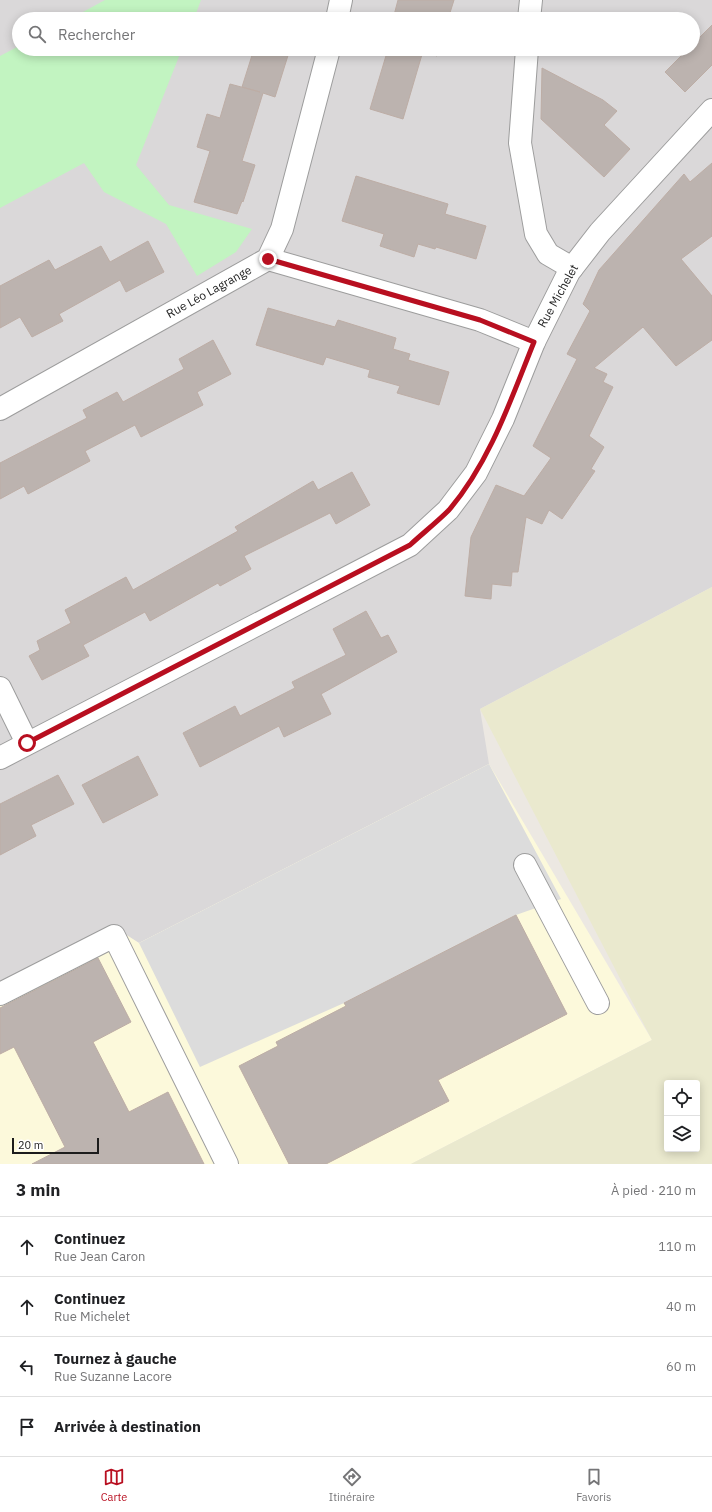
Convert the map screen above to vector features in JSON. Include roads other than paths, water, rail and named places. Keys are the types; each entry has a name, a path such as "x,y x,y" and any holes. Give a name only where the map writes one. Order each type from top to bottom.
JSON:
{"street":[{"path":"338,12 342,0"},
{"path":"530,12 531,0"},
{"path":"327,56 282,229 268,259 480,320 534,342"},
{"path":"526,56 520,143 536,234 548,254 572,268"},
{"name":"Rue Michelet","path":"0,758 410,545 448,510 476,474 503,419 534,342 572,268 600,232 708,120"},
{"name":"Rue Léo Lagrange","path":"0,409 268,259"},
{"path":"0,688 27,743"},
{"path":"525,865 598,1003"},
{"path":"0,994 114,936 227,1164"}]}
